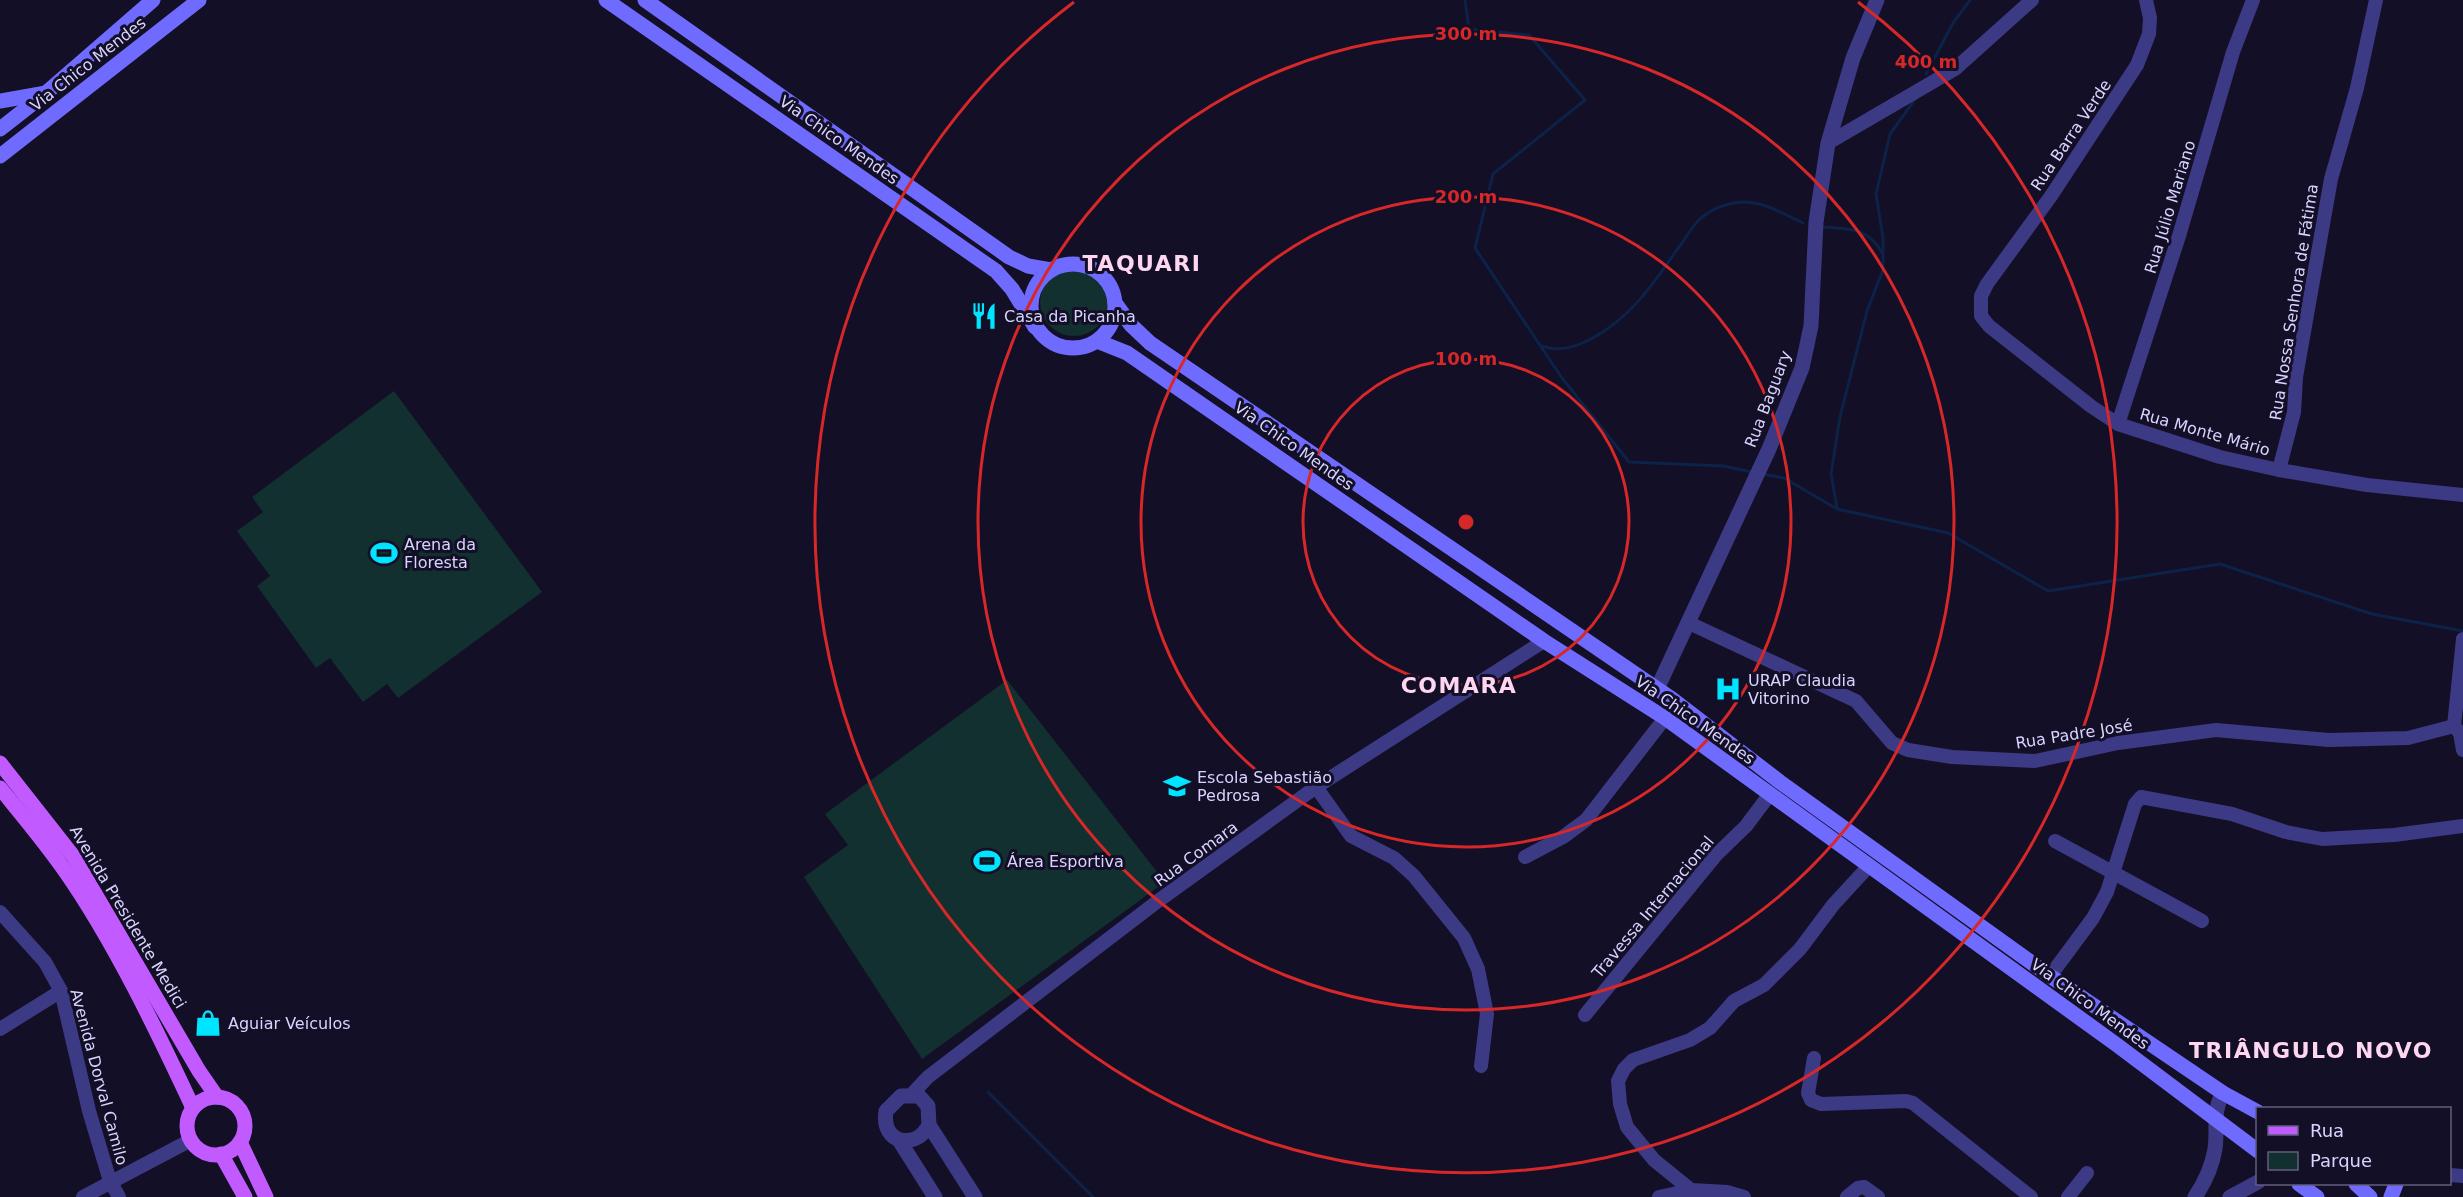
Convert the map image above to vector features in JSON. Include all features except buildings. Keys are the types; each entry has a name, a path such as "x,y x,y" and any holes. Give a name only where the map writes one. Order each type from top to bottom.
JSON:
{"main road":[{"name":"Via Chico Mendes","path":"0,129 46,93 153,0"},
{"name":"Via Chico Mendes","path":"0,156 199,0"},
{"name":"Via Chico Mendes","path":"606,0 996,271 1012,289 1035,327"},
{"name":"Via Chico Mendes","path":"645,0 1009,257 1028,266 1051,270"},
{"path":"0,101 46,93"},
{"path":"1067,264 1084,265 1100,273 1110,286 1115,303 1113,318 1107,332 1087,346 1065,348 1043,337 1035,327 1031,313 1031,299 1036,285 1051,270 1067,264"},
{"name":"Via Chico Mendes","path":"1115,303 1131,325 1150,343 1657,689 1780,782 2050,976 2223,1093 2256,1111"},
{"name":"Via Chico Mendes","path":"1097,340 1127,353 1544,641 1665,718 2117,1045 2256,1150"},
{"name":"Avenida Presidente Medici","path":"0,763 31,799 73,856 199,1071 217,1097"},
{"name":"Avenida Presidente Medici","path":"0,788 66,872 91,913 166,1051 193,1108"},
{"path":"217,1097 234,1102 240,1108 245,1125 240,1142 232,1150 221,1154 204,1152 191,1140 187,1124 193,1108 204,1100 217,1097"},
{"path":"240,1142 266,1197"},
{"path":"221,1154 245,1197"},
{"path":"2300,1185 2317,1197"},
{"path":"2357,1185 2370,1197"}],"street":[{"name":"Rua Baguary","path":"1657,689 1769,449 1802,368 1811,326 1816,222 1828,143 1853,58 1876,0"},
{"path":"1828,143 1955,69 2032,0"},
{"name":"Rua Barra Verde","path":"1992,277 2051,196 2137,65 2149,34 2146,0"},
{"name":"Rua Júlio Mariano","path":"2118,424 2179,236 2233,52 2253,0"},
{"name":"Rua Nossa Senhora de Fátima","path":"2279,470 2294,412 2296,377 2331,179 2357,88 2376,0"},
{"name":"Rua Monte Mário","path":"1992,277 1981,296 1980,311 1984,320 2091,407 2118,424 2220,457 2279,470 2367,485 2463,495"},
{"name":"Rua Padre José","path":"1689,623 1856,701 1892,743 1908,750 1952,757 2036,761 2118,743 2216,730 2329,740 2408,738 2459,730"},
{"path":"2463,639 2457,675 2459,730 2463,750"},
{"name":"Rua Comara","path":"912,1094 928,1077 1149,908 1316,787 1544,641"},
{"path":"1525,857 1563,837 1586,820 1665,718"},
{"path":"1316,787 1352,836 1394,858 1414,876 1464,938 1478,969 1487,1014 1481,1066"},
{"name":"Travessa Internacional","path":"1585,1015 1716,855 1746,826 1770,794"},
{"path":"2050,976 2094,918 2113,874 2135,804 2141,797 2232,814 2286,832 2322,839 2394,835 2463,826"},
{"path":"2055,841 2202,921"},
{"path":"1691,1190 1654,1160 1627,1127 1620,1104 1618,1081 1624,1069 1634,1060 1653,1051 1690,1040 1718,1020 1734,1001 1764,985 1800,950 1833,905 1868,867"},
{"name":"Avenida Dorval Camilo","path":"0,912 45,962 61,991 110,1181 119,1197"},
{"path":"0,1029 61,991"},
{"path":"1814,1058 1808,1093 1811,1100 1821,1104 1906,1101 1913,1103 2031,1197"},
{"path":"2195,1197 2209,1172 2216,1148 2217,1102 2223,1093"},
{"path":"935,1197 899,1140 889,1132 886,1111 895,1100 912,1094 919,1096 928,1106 929,1125 975,1197"},
{"path":"899,1140 907,1141 920,1137 929,1125"},
{"path":"83,1197 191,1140"},
{"path":"2068,1197 2087,1173"},
{"path":"2230,1197 2256,1183"},
{"path":"1847,1197 1858,1188 1864,1187 1878,1197"},
{"path":"1659,1197 1691,1190 1744,1197"}],"green space":[{"path":"1074,268 1087,271 1098,278 1105,289 1108,302 1105,315 1098,326 1087,333 1074,336 1061,333 1050,326 1043,315 1040,302 1043,289 1050,278 1061,271"},
{"name":"Arena da Floresta","path":"394,391 542,592 398,698 387,684 363,702 330,658 316,668 257,586 270,576 237,531 263,512 252,497"},
{"name":"Área Esportiva","path":"1007,680 1165,882 922,1059 804,877 848,845 825,814"}],"waterway":[{"path":"1465,0 1469,29 1529,35 1585,100 1493,174 1475,248 1562,378 1629,462 1723,466 1752,472"},
{"path":"1926,74 1953,23 1970,0"},
{"path":"1837,508 1831,474 1840,417 1867,311 1883,270 1883,238 1876,194 1890,134 1916,98"},
{"path":"1542,346 1554,349 1573,346 1591,339 1617,322 1649,289 1697,222 1716,209 1743,202 1759,204 1803,223"},
{"path":"1822,227 1849,229 1864,234 1877,244 1882,253"},
{"path":"1762,474 1784,478 1837,509 1948,533 2048,591 2220,564 2372,614 2463,631"},
{"path":"988,1092 1093,1197"}],"place":[{"name":"Casa da Picanha","path":"984,316"},
{"name":"Arena da Floresta","path":"384,553"},
{"name":"URAP Claudia Vitorino","path":"1728,689"},
{"name":"Escola Sebastião Pedrosa","path":"1177,786"},
{"name":"Área Esportiva","path":"987,861"},
{"name":"Aguiar Veículos","path":"208,1023"}],"district":[{"name":"TAQUARI","path":"1142,263"},
{"name":"COMARA","path":"1459,685"},
{"name":"TRIÂNGULO NOVO","path":"2311,1050"}]}
